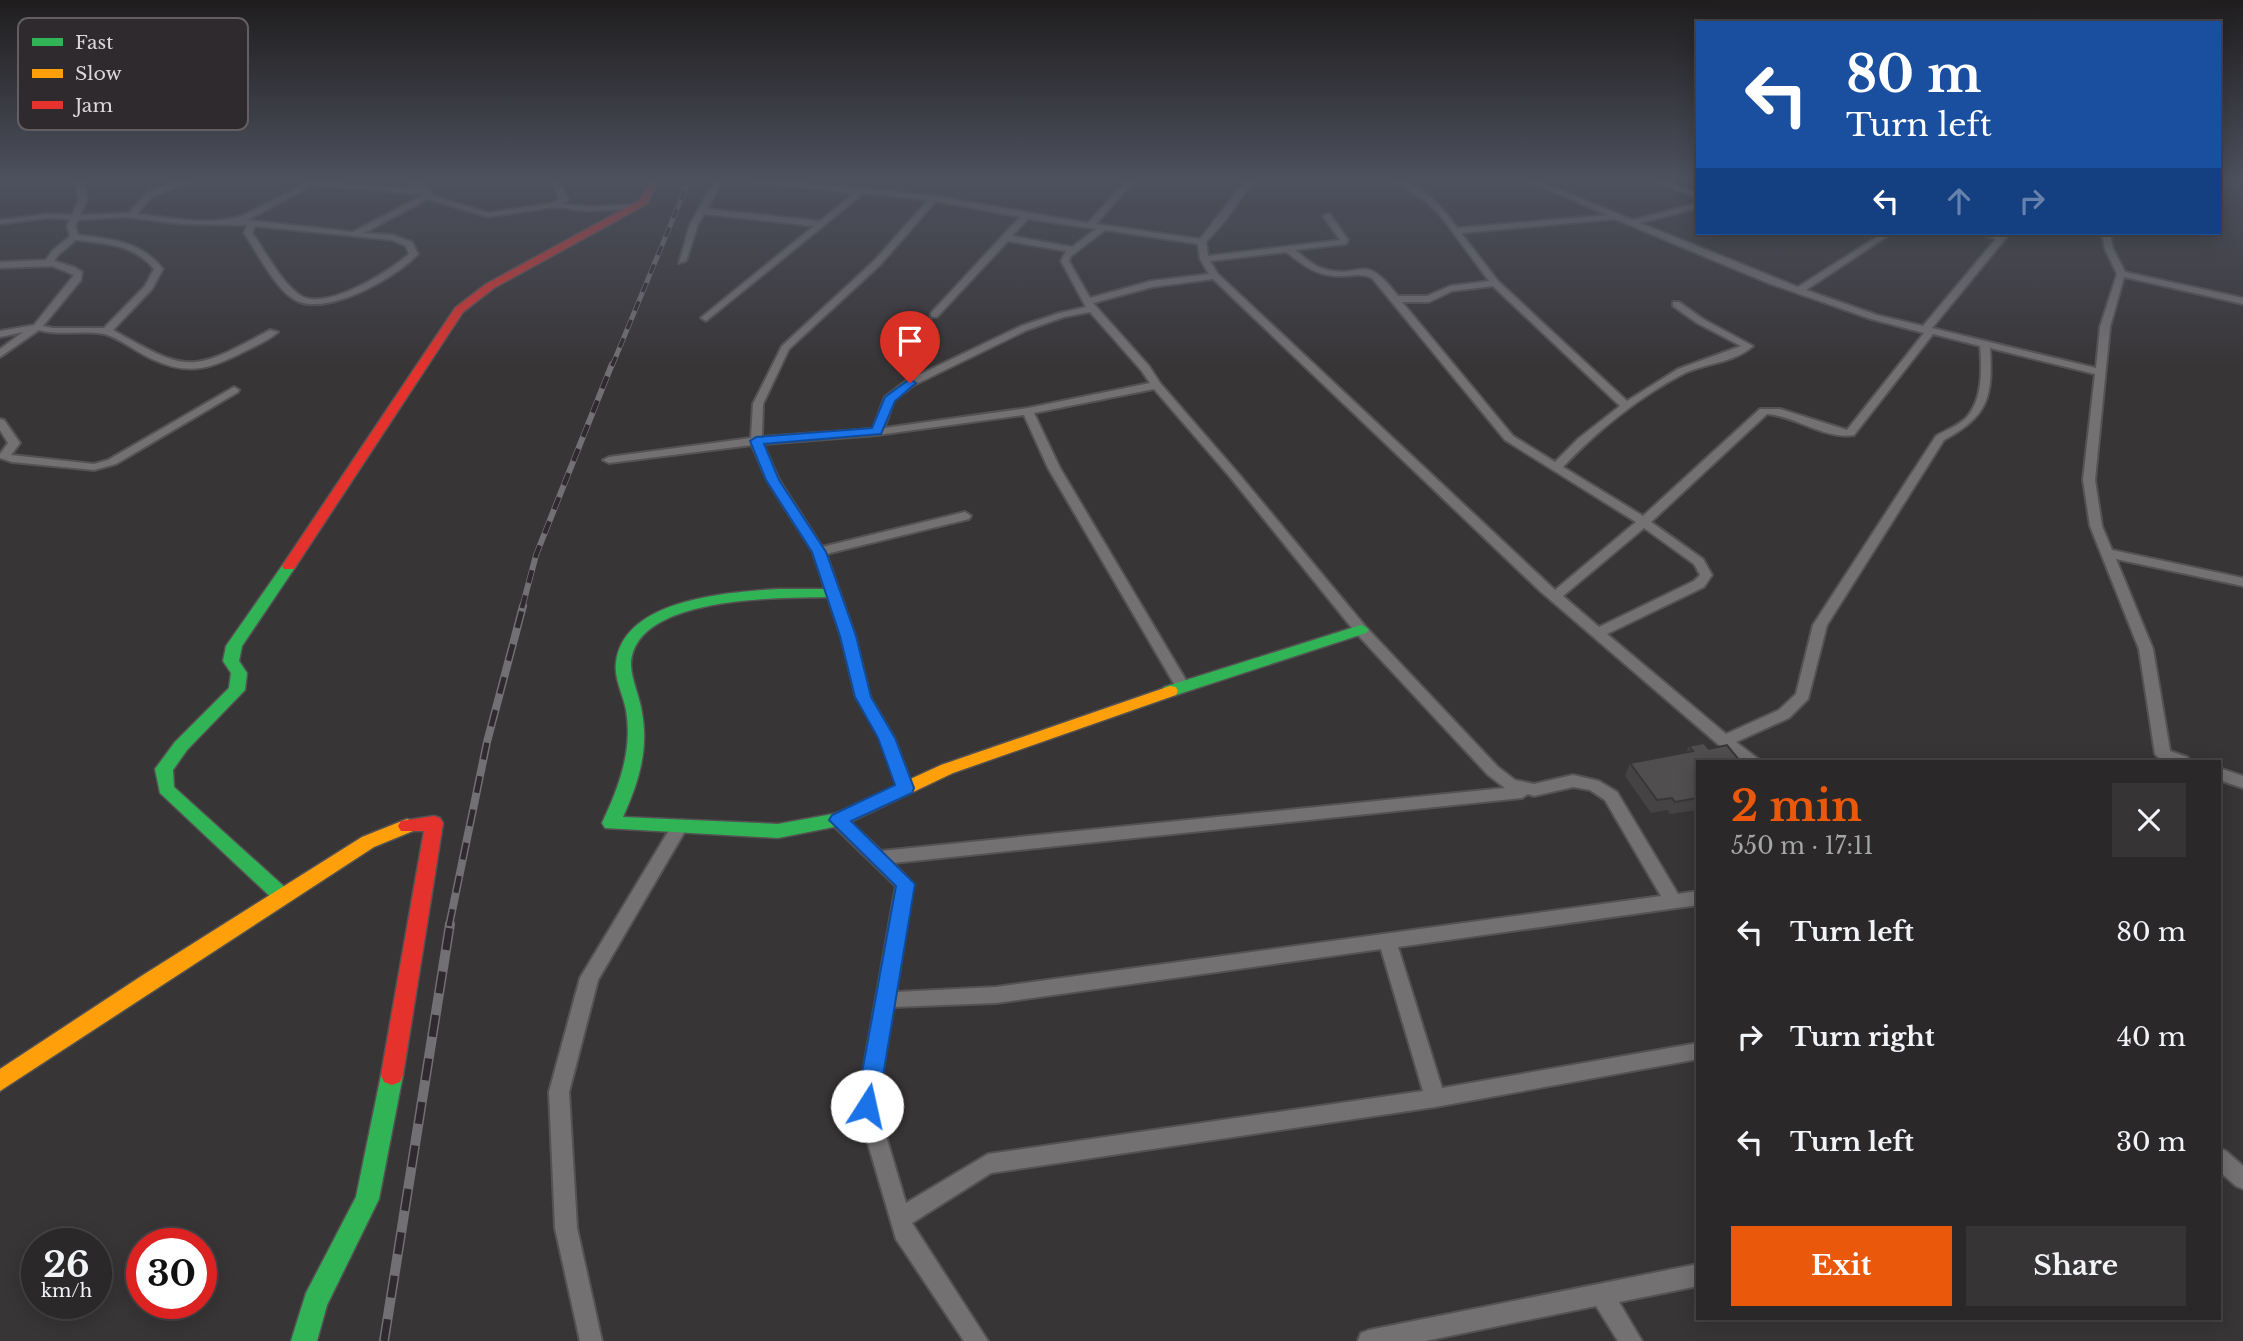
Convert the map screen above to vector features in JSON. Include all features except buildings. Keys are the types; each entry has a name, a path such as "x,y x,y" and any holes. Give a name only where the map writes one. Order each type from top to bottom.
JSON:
{"street":[{"path":"49,263 51,257 68,243"},
{"path":"107,331 149,287 159,269 148,254 129,245 112,243"},
{"path":"255,243 292,293 303,301 323,302 359,288 406,262 414,254 407,243"},
{"path":"282,896 166,789 164,769 181,746 237,690 239,673 231,661 234,646 326,513 459,310 490,286 570,243"},
{"path":"682,261 688,243"},
{"path":"706,318 799,243"},
{"path":"895,243 878,262 785,348 758,404 756,441 773,480 819,552 848,636 863,697 887,738 905,788"},
{"path":"934,315 1003,243"},
{"path":"1032,243 1073,250"},
{"path":"1080,243 1065,261 1091,305 1145,368 1156,386 1234,475 1361,630 1493,771 1510,784 1534,790"},
{"path":"1202,243 1205,259 1216,276 1555,596 1724,741 1752,760"},
{"path":"1205,259 1338,243"},
{"path":"1465,243 1495,282 1626,406"},
{"path":"1673,243 1874,317 2099,372"},
{"path":"1799,291 1873,243"},
{"path":"1555,596 1644,522 1671,494 1764,411 1780,412 1841,433 1850,433 1998,243"},
{"path":"2108,243 2121,274 2105,327 2089,480 2096,526 2146,649 2163,758"},
{"path":"1288,249 1321,271 1375,273 1509,438 1527,452 1557,466 1644,522 1699,562 1706,575 1699,584 1598,634"},
{"path":"0,265 49,263 79,274 78,280 37,327 0,354"},
{"path":"2121,274 2243,301"},
{"path":"877,432 889,399 910,383 1024,328 1151,284 1216,276"},
{"path":"1395,299 1429,299 1450,289 1495,282"},
{"path":"1557,466 1577,445 1626,406 1682,371 1748,345 1700,321 1676,304"},
{"path":"0,334 37,327 53,331 107,331 162,362 186,369 198,369 215,364 273,332"},
{"path":"1724,741 1784,714 1804,696 1821,625 1940,438 1973,416 1988,375 1985,343"},
{"path":"609,460 756,441 877,432 1028,411 1156,386"},
{"path":"0,422 14,443 4,456 94,467 112,462 234,390"},
{"path":"1028,411 1054,468 1182,687"},
{"path":"819,552 965,516"},
{"path":"2107,553 2243,582"},
{"path":"833,593 719,599 659,616 640,629 627,645 624,661 637,722 639,751 630,783 611,823 778,831 838,820 947,769 1182,687 1361,630"},
{"path":"2221,775 2243,782"},
{"path":"879,859 1534,790 1573,781 1594,785 1611,796 1673,901"},
{"path":"838,820 905,884 867,1106 904,1232 977,1341"},
{"path":"0,1081 368,842 397,829 426,821 434,823 385,1115 367,1199 315,1302 304,1341"},
{"path":"591,1341 566,1228 559,1092 589,978 680,826"},
{"path":"885,1000 996,995 1696,898"},
{"path":"1387,942 1435,1098"},
{"path":"900,1218 988,1164 1435,1098 1696,1051"},
{"path":"1369,1341 1696,1275"},
{"path":"1601,1294 1631,1341"}],"railway":[{"path":"612,366 663,243"},
{"path":"522,608 536,555 612,364"},
{"path":"449,926 487,742 523,606"},
{"path":"384,1341 450,924"}],"traffic: fast":[{"path":"282,896 166,789 164,769 181,746 237,690 239,673 231,661 234,646 289,566"},
{"path":"833,593 779,594 713,600 655,619 634,636 623,665 634,711 635,755 628,782 611,823 778,831 838,820"},
{"path":"1170,691 1361,630"},
{"path":"304,1341 315,1302 367,1199 392,1075"}],"traffic: slow":[{"path":"838,820 947,769 1170,691"},
{"path":"0,1081 150,981 368,842 407,826"}],"traffic: jam":[{"path":"289,566 459,310 490,286 570,243"},
{"path":"392,1075 434,823 407,826"}],"route":[{"path":"867,1106 905,884 838,820 905,788 887,738 863,697 848,636 819,552 773,480 756,441 877,432 889,399 910,383"}]}
